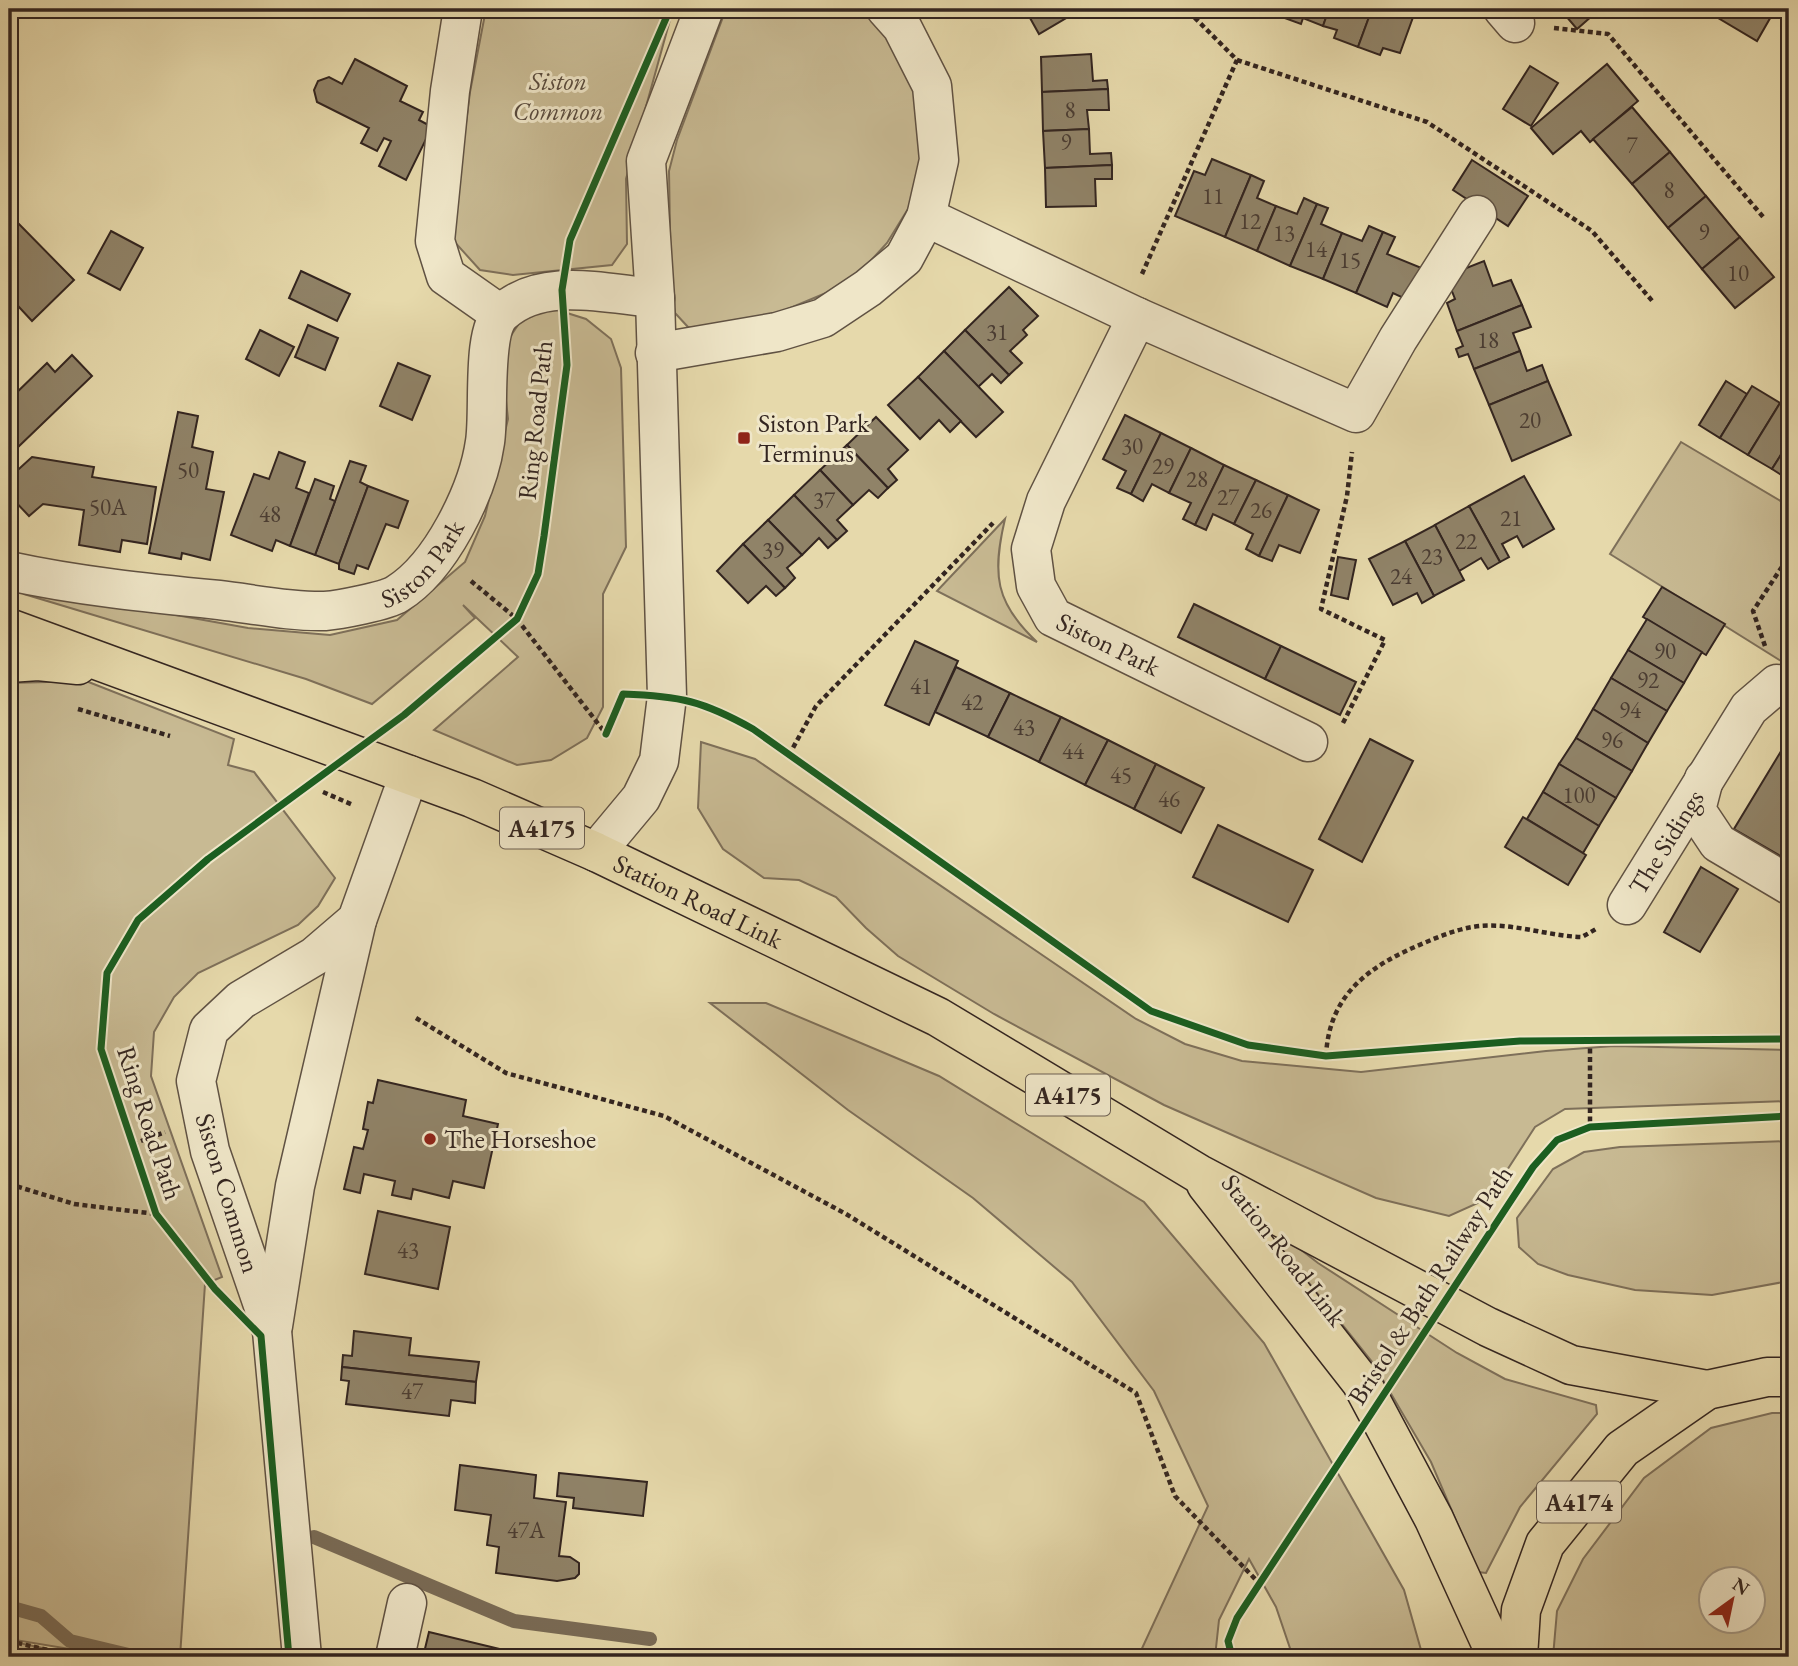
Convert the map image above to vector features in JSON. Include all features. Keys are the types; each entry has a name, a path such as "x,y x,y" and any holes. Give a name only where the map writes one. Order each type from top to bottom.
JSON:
{"main road":[{"name":"Station Road Link","path":"9,628 472,798 596,852 938,1017 1199,1174 1488,1327 1571,1365 1707,1390"},
{"name":"Station Road Link","path":"9,663 37,661 132,671"},
{"name":"Station Road Link","path":"1199,1174 1361,1382 1434,1519 1497,1657"},
{"name":"A4174","path":"1518,1657 1521,1610 1545,1544 1622,1449 1707,1390 1767,1377 1789,1377"}],"street":[{"path":"463,9 450,91 435,241 446,276 500,314 523,298 542,292 562,290 655,298"},
{"path":"596,852 641,799 659,761 667,696 655,298 646,161 704,9"},
{"path":"655,353 777,332 822,318 868,288 904,258 926,216 939,160 932,86 902,27 886,9"},
{"path":"926,216 1131,314 1356,413 1398,338 1476,215"},
{"name":"Siston Park","path":"9,571 68,584 325,611 396,594 439,554 471,494 482,459 489,414 488,338 500,314"},
{"name":"Siston Park","path":"1131,314 1046,501 1031,549 1036,586 1053,617 1308,742"},
{"name":"The Sidings","path":"1627,905 1749,708 1783,685"},
{"name":"Siston Common","path":"272,1331 295,1186 357,920 409,775"},
{"name":"The Sidings","path":"1704,779 1696,810 1718,843 1789,885"},
{"name":"Siston Common","path":"302,1657 272,1331 210,1151 196,1081 209,1030 241,1000 315,956 357,920"},
{"path":"395,1657 407,1603"}],"path":[{"path":"1186,9 1237,60 1427,122 1592,231 1654,303"},
{"path":"1509,16 1608,34 1763,218"},
{"path":"1131,314 1237,60"},
{"path":"1308,742 1329,751 1385,640 1321,609 1347,496 1356,413"},
{"path":"789,755 817,706 995,520"},
{"path":"439,554 517,620 606,734"},
{"path":"1783,685 1754,611 1789,556"},
{"path":"510,626 517,620 522,609"},
{"path":"70,707 177,738"},
{"path":"606,734 610,724"},
{"path":"780,749 800,763"},
{"path":"318,790 393,822"},
{"path":"1326,1056 1327,1033 1339,1008 1359,979 1386,958 1455,930 1482,926 1582,937 1627,905"},
{"path":"416,1018 506,1073 664,1116 846,1214 1136,1393 1175,1496 1259,1583"},
{"path":"1578,1040 1603,1040"},
{"path":"1590,1040 1590,1126"},
{"path":"1313,1054 1337,1055"},
{"path":"1579,1131 1590,1126 1603,1126"},
{"path":"9,1184 74,1205 156,1214"},
{"path":"1252,1595 1265,1573"},
{"path":"9,1641 78,1657"}],"green space":[{"name":"Siston Common","path":"486,9 673,9 626,179 627,244 612,265 513,275 480,270 451,238 470,92"},
{"path":"726,9 870,9 916,91 921,161 911,204 887,243 864,268 826,293 783,311 704,332 688,327 675,313 671,292 669,171 677,140"},
{"path":"548,307 586,319 611,339 621,368 626,547 603,594 603,707 587,738 551,760 517,765 434,730 518,657 463,605 475,618 372,704 306,679 24,594 26,588 248,628 330,635 397,620 465,562 485,516 508,419 503,373 506,343 524,316"},
{"path":"1681,442 1789,506 1789,666 1610,554"},
{"path":"1005,519 999,556 1000,586 1012,614 1037,642 937,591"},
{"path":"86,681 234,739 228,765 254,772 335,878 318,906 298,925 198,973 174,997 154,1032 151,1076 222,1277 205,1284 180,1657 118,1657 9,1639 9,683"},
{"path":"701,742 755,759 1136,1019 1185,1044 1242,1061 1361,1072 1614,1046 1789,1050 1789,1101 1565,1109 1535,1127 1489,1198 1449,1216 1376,1198 1164,1105 994,1014 898,956 836,897 799,880 764,878 723,849 698,808"},
{"path":"710,1003 766,1003 939,1076 1144,1202 1264,1343 1404,1590 1423,1657 1293,1657 1276,1607 1249,1559 1219,1620 1215,1657 1138,1657 1208,1506 1154,1391 1072,1282 973,1198 848,1110"},
{"path":"1789,1141 1789,1281 1712,1295 1635,1290 1568,1275 1538,1264 1519,1247 1517,1218 1553,1169 1584,1152 1620,1147"},
{"path":"1287,1239 1318,1263 1457,1353 1505,1379 1596,1405 1597,1414 1520,1507 1486,1573 1478,1572 1431,1462 1373,1363 1281,1248 1281,1240"},
{"path":"1772,1413 1789,1413 1789,1657 1553,1657 1557,1611 1583,1559 1644,1478 1711,1428"},
{"path":"9,1641 72,1654 78,1657 9,1657"}],"building":[{"path":"1025,9 1077,9 1078,11 1039,34"},
{"path":"1258,9 1282,9 1279,16"},
{"path":"1282,9 1329,9 1323,26 1303,18 1301,24 1279,16"},
{"path":"1329,9 1372,9 1358,47 1334,38 1337,30 1323,26"},
{"path":"1372,9 1416,9 1400,53 1383,48 1380,55 1358,47"},
{"path":"1560,9 1600,9 1577,29"},
{"path":"1703,9 1766,9 1773,13 1757,41"},
{"path":"1091,54 1093,81 1107,80 1108,89 1042,92 1041,57"},
{"path":"355,59 407,86 400,101 423,112 419,120 432,127 406,180 379,166 391,141 384,138 377,151 361,143 369,128 317,102 314,90 318,81 329,77 342,84"},
{"path":"1607,64 1638,101 1590,142 1581,131 1553,154 1531,128"},
{"path":"1530,66 1558,83 1531,126 1503,109"},
{"path":"1108,89 1109,110 1087,110 1089,129 1043,131 1042,92"},
{"path":"1632,107 1670,152 1632,184 1593,139"},
{"path":"1089,129 1090,154 1111,153 1112,165 1045,168 1043,131"},
{"path":"1670,152 1706,196 1668,228 1632,184"},
{"path":"1212,159 1251,175 1225,237 1175,216 1194,171 1205,175"},
{"path":"1472,160 1528,196 1508,226 1453,190"},
{"path":"1112,165 1112,179 1095,179 1096,206 1046,207 1045,168"},
{"path":"1251,175 1264,181 1257,198 1276,206 1257,251 1225,237"},
{"path":"1706,196 1740,237 1702,269 1668,228"},
{"path":"1304,198 1317,204 1290,266 1257,251 1276,206 1297,214"},
{"path":"1317,204 1328,208 1321,224 1342,233 1323,279 1290,266"},
{"path":"15,220 74,280 32,321 19,307 14,312 9,306 9,226"},
{"path":"1369,226 1383,232 1356,293 1323,279 1342,233 1362,241"},
{"path":"111,231 143,248 120,290 88,273"},
{"path":"1383,232 1395,237 1387,254 1424,269 1410,301 1393,293 1387,307 1356,293"},
{"path":"1740,237 1774,277 1735,308 1702,269"},
{"path":"1484,261 1493,286 1511,280 1522,305 1457,331 1447,303 1455,299 1446,276"},
{"path":"301,271 350,294 337,321 289,298"},
{"path":"1009,287 1038,316 1023,330 1027,335 1010,351 1022,363 1009,375 965,330"},
{"path":"1522,305 1531,327 1513,333 1520,351 1474,369 1468,354 1459,357 1456,349 1463,346 1457,331"},
{"path":"308,325 338,338 325,370 295,357"},
{"path":"260,330 294,347 279,376 246,359"},
{"path":"965,330 1009,375 1001,383 992,374 978,387 944,351"},
{"path":"944,351 1003,412 976,437 918,377"},
{"path":"1520,351 1527,371 1542,365 1548,381 1489,405 1474,369"},
{"path":"72,355 92,376 16,449 9,442 9,400 47,363 55,372"},
{"path":"398,363 430,376 412,420 380,406"},
{"path":"918,377 961,421 950,432 939,420 920,439 888,405"},
{"path":"1548,381 1571,435 1512,461 1489,405"},
{"path":"1726,381 1747,394 1720,438 1699,425"},
{"path":"1752,386 1780,403 1748,455 1720,438"},
{"path":"1780,403 1789,408 1789,442 1772,469 1748,455"},
{"path":"178,412 198,416 192,447 213,452 206,489 224,492 210,560 182,553 181,559 149,553"},
{"path":"1125,415 1161,433 1131,494 1117,488 1126,471 1103,459"},
{"path":"876,417 908,450 888,469 897,480 888,488 847,445"},
{"path":"1161,433 1191,448 1169,493 1152,484 1143,501 1131,494"},
{"path":"1789,442 1789,480 1772,469"},
{"path":"847,445 888,488 878,498 869,490 853,505 820,470"},
{"path":"1191,448 1224,465 1195,525 1183,519 1191,503 1169,493"},
{"path":"279,452 305,462 296,488 309,493 290,546 276,540 272,551 231,535 254,474 269,479"},
{"path":"32,457 94,467 92,477 156,487 147,544 122,540 120,552 79,545 84,510 43,504 29,516 9,495 9,478"},
{"path":"350,461 366,466 360,482 368,486 339,564 315,555"},
{"path":"1224,465 1256,480 1234,524 1213,514 1206,530 1195,525"},
{"path":"820,470 853,505 837,520 847,531 837,540 794,495"},
{"path":"1524,476 1554,529 1523,547 1517,536 1502,544 1509,557 1500,562 1469,506"},
{"path":"315,479 334,486 330,499 335,501 315,555 290,546"},
{"path":"1256,480 1288,495 1259,556 1246,549 1253,534 1234,524"},
{"path":"368,486 408,501 398,528 386,524 368,569 357,565 354,574 339,569 339,564"},
{"path":"794,495 837,540 828,548 819,538 802,555 768,520"},
{"path":"1288,495 1319,510 1300,553 1279,545 1272,561 1259,556"},
{"path":"1469,506 1500,562 1488,569 1481,558 1459,571 1435,525"},
{"path":"768,520 802,555 787,568 795,578 785,588 743,544"},
{"path":"1435,525 1464,580 1434,596 1405,541"},
{"path":"1405,541 1434,596 1422,603 1417,593 1393,605 1369,559"},
{"path":"743,544 785,588 776,596 766,586 748,603 717,571"},
{"path":"1338,557 1356,560 1348,599 1331,595"},
{"path":"1662,587 1725,624 1706,655 1643,617"},
{"path":"1194,604 1281,646 1265,679 1178,637"},
{"path":"1647,619 1702,652 1684,683 1628,650"},
{"path":"915,641 958,661 929,725 885,705"},
{"path":"1281,646 1356,682 1340,715 1265,679"},
{"path":"1628,650 1684,683 1667,711 1611,678"},
{"path":"956,667 1010,693 988,737 935,712"},
{"path":"1611,678 1667,711 1648,743 1593,709"},
{"path":"1010,693 1061,717 1039,762 988,737"},
{"path":"1593,709 1648,743 1632,771 1576,738"},
{"path":"1061,717 1108,740 1085,785 1039,762"},
{"path":"1576,738 1632,771 1616,798 1559,764"},
{"path":"1789,738 1789,861 1734,829"},
{"path":"1370,739 1413,761 1362,862 1319,839"},
{"path":"1108,740 1156,764 1134,809 1085,785"},
{"path":"1156,764 1204,788 1181,833 1134,809"},
{"path":"1559,764 1616,798 1599,826 1543,792"},
{"path":"1543,792 1599,826 1583,853 1527,819"},
{"path":"1523,817 1586,855 1568,885 1505,847"},
{"path":"1218,825 1313,870 1288,922 1193,877"},
{"path":"1701,867 1738,889 1700,952 1664,932"},
{"name":"The Horseshoe","path":"378,1080 466,1100 463,1116 498,1124 484,1188 453,1181 449,1198 413,1189 411,1199 392,1195 395,1181 364,1174 360,1193 344,1189 354,1147 363,1149 368,1130 363,1129 368,1102 373,1103"},
{"path":"378,1211 450,1227 438,1289 365,1274"},
{"path":"354,1331 411,1338 409,1355 479,1362 476,1382 342,1367 343,1355 352,1356"},
{"path":"342,1367 476,1382 475,1403 451,1400 449,1416 346,1404 349,1381 341,1380"},
{"path":"460,1465 536,1475 534,1498 566,1502 559,1556 570,1557 579,1563 579,1574 575,1578 557,1581 496,1573 499,1547 487,1545 491,1515 455,1510"},
{"path":"559,1473 647,1482 643,1516 573,1508 574,1498 557,1496"},
{"path":"429,1632 508,1651 507,1657 423,1657"}],"waterway":[{"path":"314,1537 514,1621 650,1639"},
{"path":"9,1607 41,1616 70,1641 137,1657"}],"cycle path":[{"name":"Ring Road Path","path":"289,1657 261,1336 215,1289 156,1214 101,1049 107,973 138,920 208,859 404,715 517,619 538,574 544,536 567,365 562,290 570,240 670,9"},
{"path":"606,734 623,694 660,696 691,702 720,712 753,729 1151,1011 1248,1045 1326,1056 1520,1041 1789,1039"},
{"name":"Bristol & Bath Railway Path","path":"1232,1657 1228,1641 1237,1618 1533,1167 1557,1140 1590,1127 1789,1116"}],"place":[{"name":"Siston Park Terminus","path":"744,438"},
{"name":"The Horseshoe","path":"430,1139"}]}
